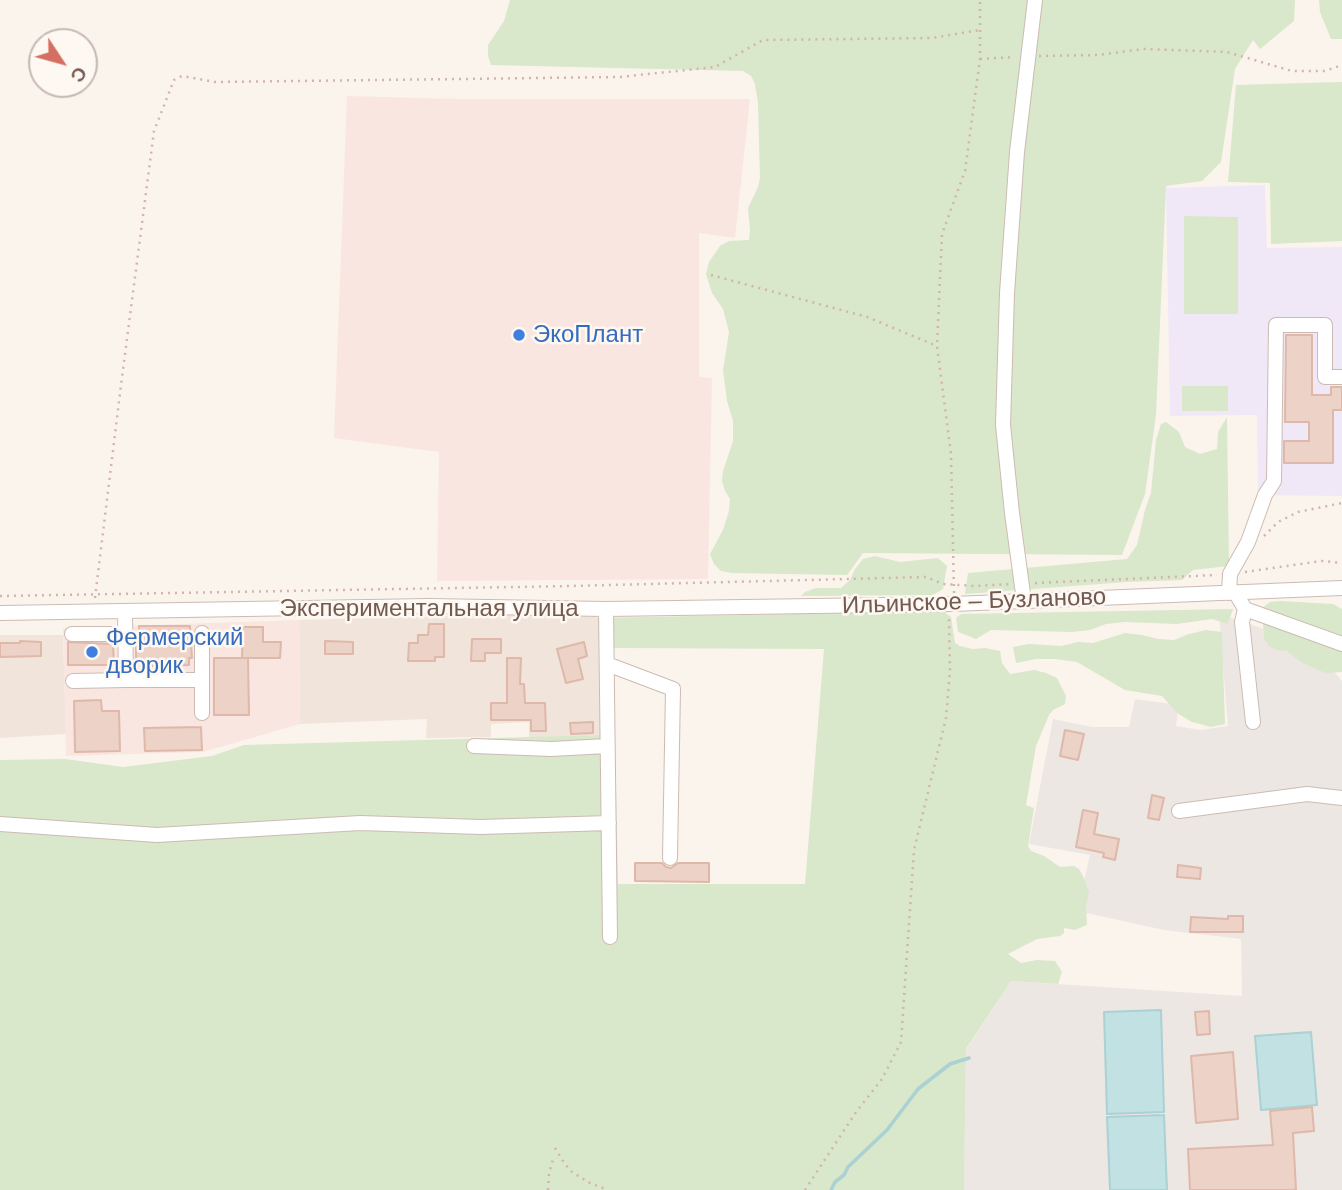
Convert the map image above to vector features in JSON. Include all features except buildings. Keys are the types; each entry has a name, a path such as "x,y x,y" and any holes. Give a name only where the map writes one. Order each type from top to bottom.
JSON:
{"street":[{"path":"1024,601 1003,425 1008,267 1017,152 1035,0"},
{"path":"1342,377 1325,377 1325,325 1276,325 1274,481 1265,495 1248,542 1230,574 1232,593 1245,608 1342,643"},
{"name":"Ильинское – Бузланово","path":"606,609 951,604 1342,588"},
{"name":"Экспериментальная улица","path":"0,613 429,606 606,609"},
{"path":"1245,608 1242,622 1253,722"},
{"path":"606,609 610,937"},
{"path":"125,612 126,680"},
{"path":"202,633 202,713"},
{"path":"72,634 125,634"},
{"path":"607,664 673,689 670,858"},
{"path":"73,681 202,680"},
{"path":"474,746 551,749 607,746"},
{"path":"1179,811 1307,794 1342,798"},
{"path":"0,824 157,835 359,822 480,827 609,823"}],"path":[{"path":"806,1190 856,1112 882,1079 901,1041 914,850 946,718 950,671 954,584 951,454 937,346 942,234 965,171 980,59 980,0"},
{"path":"95,612 95,594 154,131 174,80 182,76 215,82 620,77 715,67 763,40 932,38 979,30"},
{"path":"980,59 1098,55 1144,49 1227,52 1292,71 1325,71 1342,65"},
{"path":"711,275 867,317 937,346"},
{"path":"1260,540 1278,522 1298,512 1342,503"},
{"path":"0,596 926,577 943,584 975,586 1230,574 1322,561 1342,563"},
{"path":"555,1148 572,1171 590,1183 608,1190"},
{"path":"548,1190 553,1159"}],"shaded area":[{"name":"ЭкоПлант","path":"347,96 457,99 750,99 735,238 699,233 699,377 712,378 708,579 437,581 439,452 334,438"},
{"path":"1265,185 1267,248 1342,247 1342,496 1258,495 1257,415 1170,416 1166,188"},
{"path":"587,612 598,618 603,735 529,738 529,722 491,724 491,737 426,738 427,719 300,724 299,620"},
{"path":"1219,614 1279,634 1326,662 1342,681 1342,1190 964,1190 966,1050 1011,981 1242,996 1241,939 1164,930 1077,911 1090,855 1029,844 1053,719 1092,727 1129,727 1135,699 1179,705 1176,726 1200,730 1228,726"},
{"path":"299,620 300,724 203,752 66,756 63,628"},
{"path":"0,635 63,635 66,734 0,738"}],"green space":[{"path":"510,0 1295,0 1294,21 1260,49 1253,40 1235,69 1221,162 1202,181 1166,186 1156,415 1145,494 1122,555 863,553 847,575 721,571 710,554 723,530 729,511 730,499 722,481 733,441 733,421 723,370 729,332 723,309 712,293 706,274 709,262 720,246 729,241 749,240 748,208 760,178 755,84 751,76 743,71 491,65 488,45 504,21"},
{"path":"1319,0 1342,0 1342,39 1331,39 1320,12"},
{"path":"1342,82 1342,241 1271,244 1270,183 1228,182 1236,85"},
{"path":"1184,216 1238,217 1238,314 1184,314"},
{"path":"1182,386 1228,386 1228,411 1182,411"},
{"path":"1227,417 1229,566 1193,570 1182,580 965,594 968,573 1127,559 1137,545 1151,493 1156,440 1161,424 1166,422 1179,432 1185,447 1200,454 1217,449 1218,432"},
{"path":"875,556 900,562 938,558 947,566 943,589 933,595 801,596 816,588 841,588 850,580 863,559"},
{"path":"1270,602 1333,604 1342,609 1342,672 1327,673 1317,670 1287,651 1269,646 1264,638 1262,608"},
{"path":"1233,609 1228,624 1212,619 1177,624 1125,622 1072,632 991,630 976,639 958,632 956,618 961,614"},
{"path":"943,611 951,617 955,643 960,646 1000,651 1002,663 1010,674 1034,670 1057,678 1066,696 1065,704 1049,715 1036,746 1026,805 1034,808 1028,846 1031,851 1060,867 1074,866 1079,869 1089,892 1087,925 1075,930 1064,928 1064,933 1060,936 1037,939 1008,954 1021,963 1055,961 1062,972 1058,984 1011,981 966,1049 964,1190 0,1190 0,760 65,759 123,767 212,756 244,745 602,735 598,618","holes":["613,648 824,649 805,884 618,884"]},
{"path":"1206,630 1222,632 1225,724 1211,727 1192,722 1177,713 1162,696 1125,690 1077,662 1036,659 1016,663 1013,647 1029,644 1061,646 1078,642 1093,643 1125,633 1174,640"}],"water":[{"path":"1161,1010 1164,1112 1107,1114 1104,1012"},
{"path":"1311,1032 1317,1105 1261,1110 1255,1036"},
{"path":"1164,1115 1167,1190 1110,1190 1107,1117"}],"waterway":[{"path":"831,1190 848,1167 887,1130 918,1089 950,1064 969,1058"}],"place":[{"name":"ЭкоПлант","path":"519,335"},
{"name":"Фермерский дворик","path":"92,652"}]}
